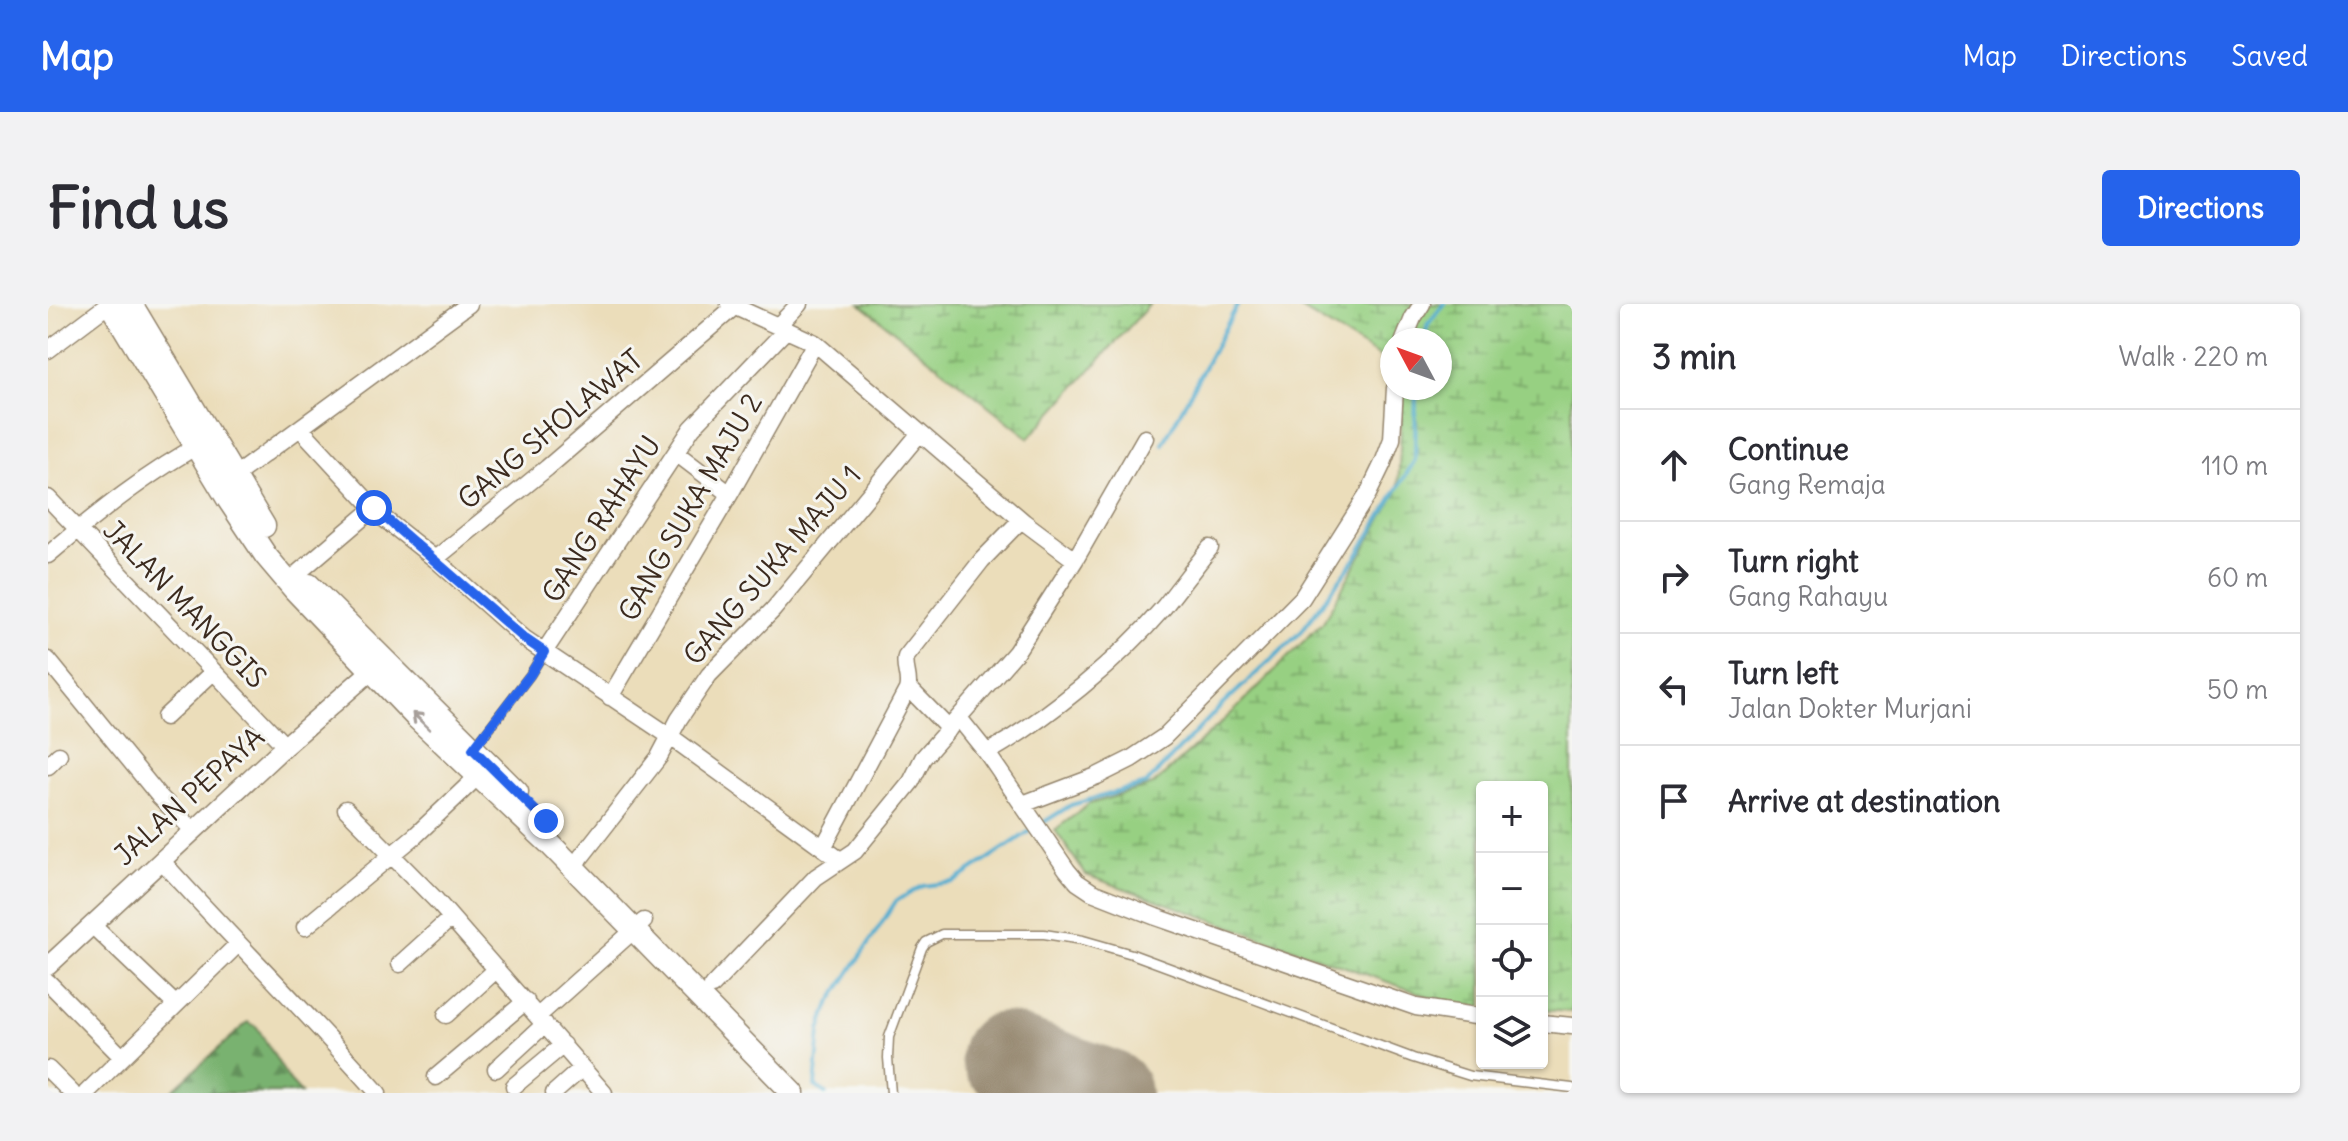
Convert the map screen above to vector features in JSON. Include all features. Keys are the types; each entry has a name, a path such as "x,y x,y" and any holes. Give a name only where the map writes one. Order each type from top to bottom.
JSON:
{"main road":[{"path":"110,304 203,442 233,477 278,548 299,572 473,749 541,826 638,926 764,1052 810,1093"},
{"path":"131,304 266,556 371,671 478,776 581,857 638,926 712,986 793,1093"}],"street":[{"path":"48,350 110,304"},
{"path":"233,477 469,304"},
{"name":"GANG RAHAYU","path":"544,652 692,428 782,328 799,304"},
{"path":"1409,328 1422,304"},
{"path":"732,305 815,343 1021,520 1075,560"},
{"name":"GANG SHOLAWAT","path":"435,559 547,468 732,305"},
{"name":"GANG SUKA MAJU 2","path":"610,697 815,343"},
{"path":"1023,804 1097,776 1131,759 1164,737 1302,598 1368,494 1383,463 1392,439 1394,400"},
{"path":"300,428 374,508 525,639 671,737 840,860"},
{"name":"GANG SUKA MAJU 1","path":"581,857 629,799 671,737 688,703 709,675 773,610 920,433"},
{"path":"712,986 816,877 855,851 911,782 923,758 1016,652 1075,560 1145,438"},
{"path":"48,555 77,529 203,442"},
{"path":"676,453 730,494"},
{"name":"JALAN MANGGIS","path":"48,498 285,746"},
{"path":"299,572 374,508"},
{"path":"823,848 908,687 906,657 982,560 1021,520"},
{"path":"987,753 1038,722 1100,669 1163,608 1210,548"},
{"path":"48,660 159,796 193,830"},
{"name":"JALAN PEPAYA","path":"48,966 193,830 371,671"},
{"path":"165,717 213,672"},
{"path":"908,687 987,753 1067,870 1077,882 1092,892 1416,1007 1476,1016"},
{"path":"305,927 391,856 478,776"},
{"path":"346,809 451,918 604,1093"},
{"path":"161,860 378,1093"},
{"path":"400,964 451,918"},
{"path":"92,925 175,1004"},
{"path":"496,1069 638,926"},
{"path":"86,1093 237,945"},
{"path":"446,1015 497,969"},
{"path":"48,982 122,1057"},
{"path":"436,1077 526,1001"},
{"path":"1548,1024 1572,1026"},
{"path":"514,1086 563,1045"},
{"path":"554,1093 582,1068"},
{"path":"48,1069 72,1093"}],"lane":[{"name":"GANG RAHAYU","path":"473,749 544,652"},
{"path":"891,1093 889,1037 922,948 926,942 942,934 986,933 1044,934 1095,944 1132,954 1456,1071 1518,1083 1572,1088"}],"green space":[{"path":"860,304 1150,304 1029,438"},
{"path":"1293,304 1572,304 1572,1012 1548,1010 1548,781 1476,781 1476,1006 1450,1004 1086,875 1055,830 1089,804 1153,785 1236,709 1323,622 1398,490 1402,400 1452,400 1452,328 1380,328 1380,357"},
{"path":"248,1022 257,1027 289,1080 301,1093 169,1093"}],"waterway":[{"path":"1163,444 1238,304"},
{"path":"1427,328 1444,304"},
{"path":"1041,824 1071,805 1146,784 1222,705 1300,633 1356,558 1415,460 1416,400"},
{"path":"826,1093 815,1086 820,1030 828,1006 896,901 923,886 954,882 1033,829"}],"runway":[{"path":"1005,1056 1107,1093"}],"route":[{"path":"374,508 544,652 473,749 546,821"}]}
